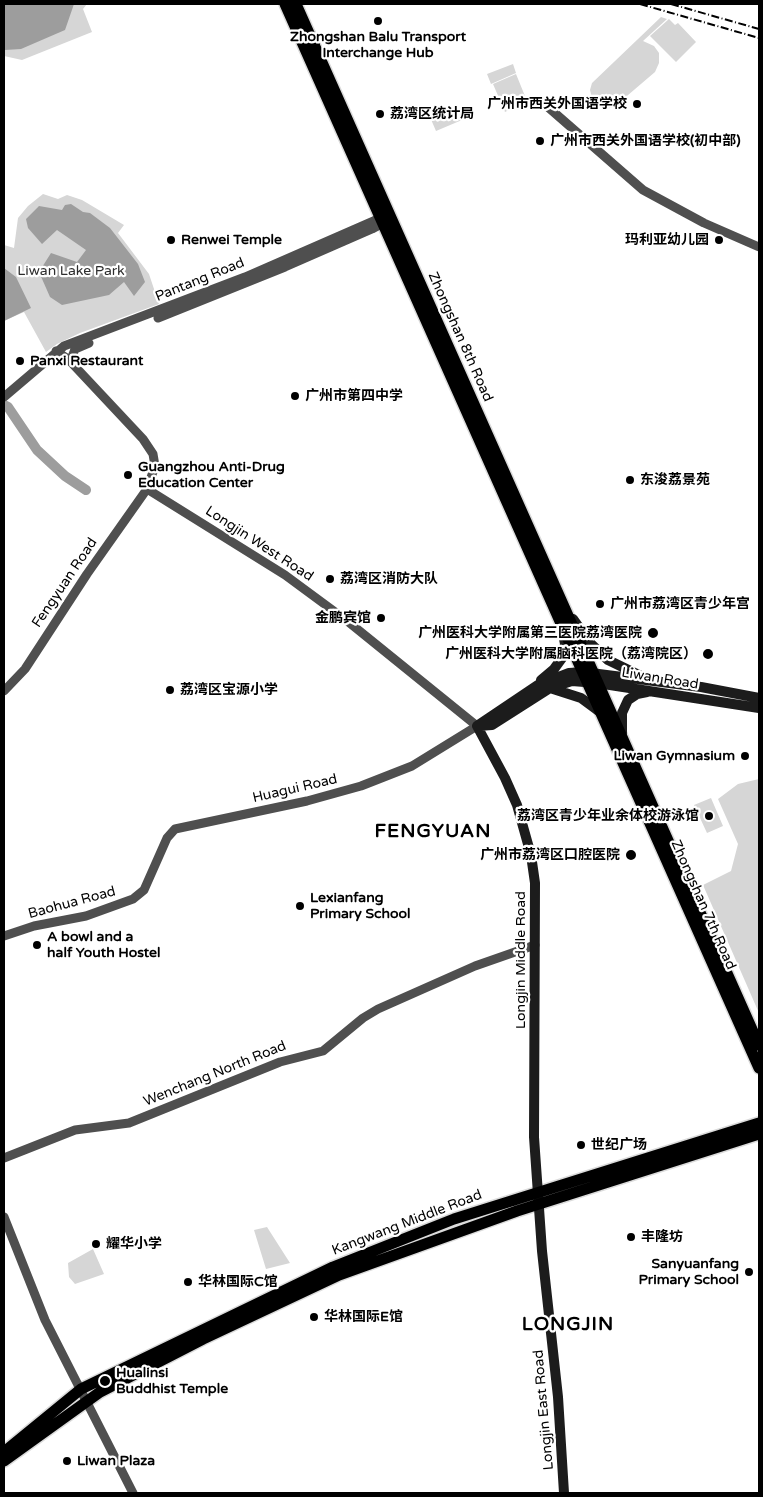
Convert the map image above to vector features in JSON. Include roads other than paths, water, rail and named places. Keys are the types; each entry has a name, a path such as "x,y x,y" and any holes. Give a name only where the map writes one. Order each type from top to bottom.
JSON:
{"main road":[{"name":"Zhongshan 8th Road","path":"285,4 564,608 590,678"},
{"name":"Zhongshan 8th Road","path":"296,4 384,218 388,234 558,618 590,678"},
{"path":"564,608 591,644 608,660 643,677 665,683"},
{"path":"524,694 554,669 562,658 565,644 558,618"},
{"name":"Liwan Road","path":"477,726 524,694 561,675 665,683 759,698"},
{"name":"Liwan Road","path":"477,726 492,726 550,688 590,678 652,692 759,708"},
{"name":"Zhongshan 7th Road","path":"590,678 601,713 759,1068"},
{"name":"Zhongshan 7th Road","path":"590,678 623,741 759,1045"},
{"path":"550,688 581,698 601,713"},
{"path":"623,741 620,725 624,706 628,700 637,694 652,692"},
{"name":"Longjin Middle Road","path":"477,726 505,778 524,828 535,883 534,1124 538,1199"},
{"name":"Kangwang Middle Road","path":"84,1395 339,1275 538,1199 759,1123"},
{"name":"Kangwang Middle Road","path":"538,1199 759,1134"},
{"name":"Longjin East Road","path":"538,1199 558,1397 564,1493"},
{"path":"4,1452 84,1395"},
{"path":"4,1462 84,1395"}],"street":[{"path":"541,102 643,190 704,223 759,247"},
{"path":"7,395 55,354 238,287 363,233 384,218"},
{"name":"Pantang Road","path":"55,354 76,341 245,277 384,218"},
{"path":"363,233 375,231 388,234"},
{"path":"75,367 72,357 78,346"},
{"path":"55,354 75,367 148,445 155,466 147,489"},
{"name":"Fengyuan Road","path":"4,691 25,669 86,574 147,489"},
{"name":"Longjin West Road","path":"147,489 285,575 346,620 477,726"},
{"name":"Huagui Road","path":"144,890 167,838 175,829 306,802 364,785 412,766 477,726"},
{"name":"Baohua Road","path":"4,936 34,926 64,922 100,912 133,899 144,890"},
{"name":"Wenchang North Road","path":"4,1158 75,1130 129,1123 280,1062 323,1051 363,1018 378,1009 475,966 535,945"},
{"path":"4,1217 45,1320 133,1493"}],"waterway":[{"path":"4,405 8,407 37,450 65,476 86,490"}],"railway":[{"path":"640,4 759,38"},
{"path":"671,4 759,29"}],"place":[{"name":"Zhongshan Balu Transport Interchange Hub","path":"378,21"},
{"name":"广州市西关外国语学校","path":"637,104"},
{"name":"荔湾区统计局","path":"380,114"},
{"name":"广州市西关外国语学校(初中部)","path":"540,141"},
{"name":"Renwei Temple","path":"171,240"},
{"name":"玛利亚幼儿园","path":"719,240"},
{"name":"Panxi Restaurant","path":"20,361"},
{"name":"广州市第四中学","path":"295,396"},
{"name":"Guangzhou Anti-Drug Education Center","path":"128,475"},
{"name":"东浚荔景苑","path":"630,480"},
{"name":"荔湾区消防大队","path":"330,579"},
{"name":"广州市荔湾区青少年宫","path":"600,604"},
{"name":"金鹏宾馆","path":"381,618"},
{"name":"广州医科大学附属第三医院荔湾医院","path":"653,633"},
{"name":"广州医科大学附属脑科医院（荔湾院区）","path":"708,654"},
{"name":"荔湾区宝源小学","path":"170,690"},
{"name":"Liwan Gymnasium","path":"745,756"},
{"name":"荔湾区青少年业余体校游泳馆","path":"709,816"},
{"name":"广州市荔湾区口腔医院","path":"631,855"},
{"name":"Lexianfang Primary School","path":"300,906"},
{"name":"A bowl and a half Youth Hostel","path":"37,945"},
{"name":"世纪广场","path":"581,1145"},
{"name":"丰隆坊","path":"631,1237"},
{"name":"耀华小学","path":"96,1244"},
{"name":"Sanyuanfang Primary School","path":"749,1272"},
{"name":"华林国际C馆","path":"188,1282"},
{"name":"华林国际E馆","path":"314,1317"},
{"name":"Hualinsi Buddhist Temple","path":"105,1381"},
{"name":"Liwan Plaza","path":"67,1461"}],"district":[{"name":"FENGYUAN","path":"433,832"},
{"name":"LONGJIN","path":"568,1325"}],"park label":[{"name":"Liwan Lake Park","path":"71,271"}]}
